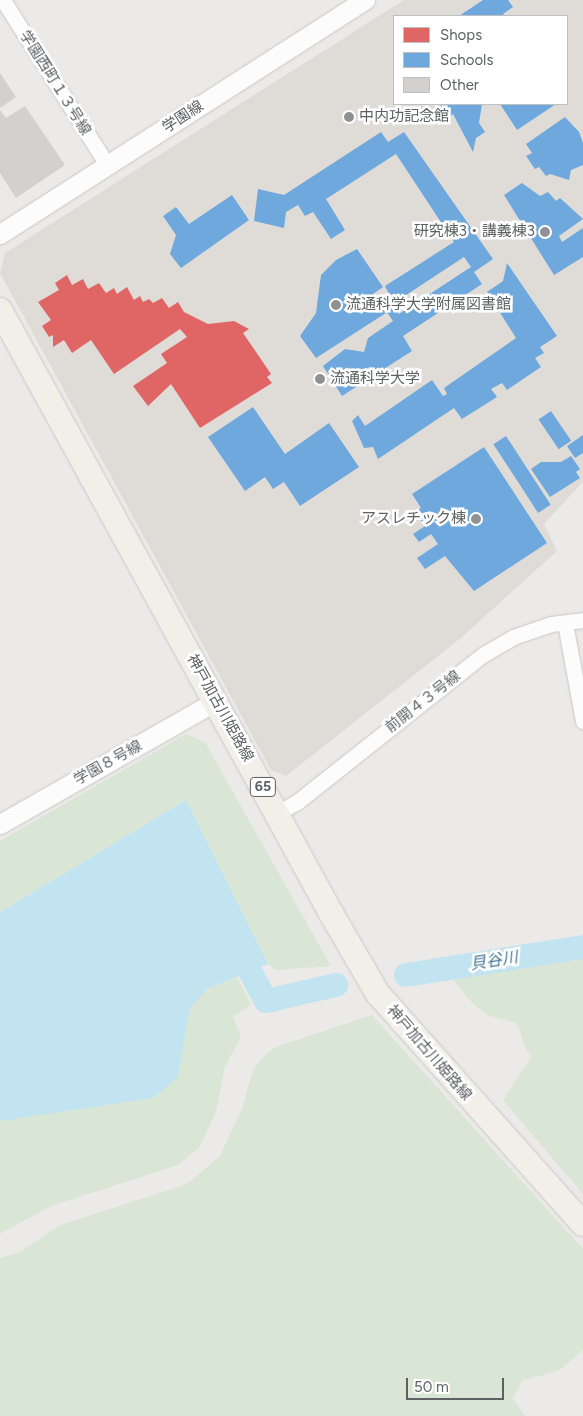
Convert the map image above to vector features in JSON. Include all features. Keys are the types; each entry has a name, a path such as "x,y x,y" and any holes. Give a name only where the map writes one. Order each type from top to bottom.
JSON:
{"main road":[{"name":"神戸加古川姫路線","path":"0,310 378,994 583,1224"}],"street":[{"name":"学園西町１３号線","path":"3,0 108,166"},
{"name":"学園線","path":"0,234 365,0"},
{"name":"前開４３号線","path":"277,813 296,802 484,654 513,637 583,620"},
{"path":"565,623 583,721"},
{"name":"学園８号線","path":"0,824 216,701"}],"shaded area":[{"name":"流通科学大学","path":"404,0 583,0 583,482 544,524 557,551 461,638 286,776 271,770 0,273 5,253"}],"green space":[{"path":"186,734 205,742 331,966 276,970 268,964 186,800 0,912 0,841"},
{"path":"583,955 583,1194 503,1100 532,1056 525,1049 520,1031 515,1023 487,1015 472,1003 453,980"},
{"path":"237,977 251,1005 233,1016 241,1037 225,1067 216,1112 199,1148 178,1165 51,1206 0,1234 0,1121 178,1077 190,1008 207,989"},
{"path":"372,1015 583,1249 583,1350 560,1370 522,1381 513,1398 525,1416 0,1416 0,1258 19,1252 61,1225 187,1184 219,1157 242,1109 253,1069 267,1053 276,1047"}],"water":[{"path":"186,800 268,964 207,989 190,1008 178,1077 153,1098 0,1121 0,912"}],"building: Shops":[{"path":"67,275 72,285 83,279 88,289 99,283 106,293 114,288 117,294 127,287 134,300 140,296 143,302 149,299 153,303 162,298 169,308 178,302 184,312 208,324 234,321 249,329 243,333 271,374 267,377 272,383 200,428 171,384 148,406 133,386 167,363 161,354 187,337 180,329 114,374 91,340 72,353 64,340 53,347 53,335 49,337 42,326 51,320 38,302 59,290 55,283"}],"building: Schools":[{"path":"483,0 508,0 513,7 504,15 460,15"},
{"path":"439,105 482,105 479,123 485,132 476,138 473,152 453,114 447,118"},
{"path":"501,105 554,105 517,130"},
{"path":"565,117 579,132 583,143 583,165 571,170 569,180 550,174 546,176 539,167 535,169 526,156 532,153 526,144"},
{"path":"381,132 388,142 404,132 493,259 474,272 482,284 403,336 412,351 342,396 323,366 345,349 364,352 368,338 393,321 384,308 392,303 399,314 471,267 464,257 394,303 385,286 454,242 396,154 326,199 345,230 331,239 313,212 305,216 298,205 286,212 284,228 254,221 258,189 284,195"},
{"name":"研究棟3・講義棟3","path":"522,183 540,196 548,192 556,201 560,198 583,219 559,236 562,242 583,228 583,257 554,275 504,195"},
{"path":"232,195 249,220 181,268 170,254 176,235 163,216 176,207 189,224"},
{"path":"357,249 383,287 373,294 386,313 316,358 300,336 316,313 321,275 336,260"},
{"path":"507,263 557,336 540,347 544,353 535,358 541,367 507,390 502,383 491,389 497,397 462,419 454,408 378,459 373,447 364,448 352,421 358,415 365,426 432,380 443,396 447,394 444,388 516,338 487,292 503,281"},
{"path":"253,407 285,454 329,423 359,467 300,506 284,482 273,489 265,477 245,491 208,437"},
{"path":"551,411 571,441 559,449 539,419"},
{"path":"583,435 583,453 575,458 567,446"},
{"path":"506,436 551,505 538,513 493,444"},
{"name":"アスレチック棟","path":"484,447 547,543 474,591 445,556 425,569 417,558 438,544 431,534 419,542 413,534 425,526 415,512 421,508 412,494"},
{"path":"571,456 580,469 576,472 580,478 550,497 531,469 541,462 561,462"}],"building: Other":[{"path":"0,73 16,97 0,108"},
{"path":"25,106 65,165 16,198 0,173 0,110 6,118"}],"waterway":[{"name":"貝谷川","path":"406,975 583,947"},
{"name":"貝谷川","path":"250,971 266,1001 336,985"}],"place":[{"name":"中内功記念館","path":"349,117"},
{"name":"研究棟3・講義棟3","path":"545,232"},
{"name":"流通科学大学附属図書館","path":"336,305"},
{"name":"流通科学大学","path":"320,379"},
{"name":"アスレチック棟","path":"476,519"}]}
